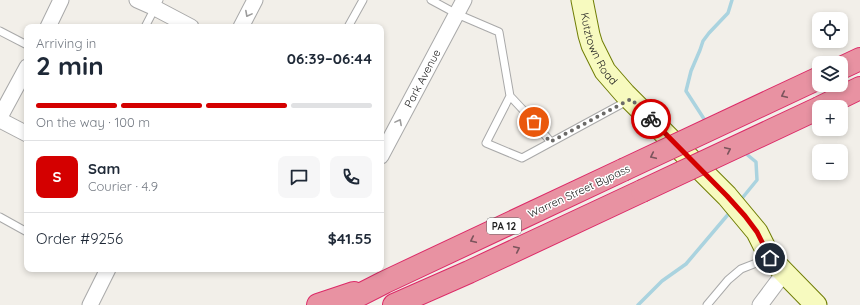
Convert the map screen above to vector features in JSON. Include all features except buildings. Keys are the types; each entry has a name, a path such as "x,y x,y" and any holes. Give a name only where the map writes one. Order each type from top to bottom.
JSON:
{"highway":[{"path":"848,65 860,59"},
{"name":"Warren Street Bypass","path":"340,305 385,282 812,81"},
{"name":"PA 12","path":"835,100 860,88"},
{"name":"PA 12","path":"394,305 469,272 812,111"},
{"path":"414,305 469,272"},
{"path":"318,305 385,282"}],"main road":[{"name":"Kutztown Road","path":"582,0 589,36 605,70 631,99 745,216 757,232 770,258 816,305"}],"street":[{"path":"49,24 61,0"},
{"path":"137,0 157,4 187,24"},
{"path":"243,24 255,0"},
{"name":"Park Avenue","path":"384,150 464,0"},
{"path":"0,116 24,72"},
{"path":"0,120 24,132"},
{"path":"90,305 105,272"},
{"path":"760,305 784,273"}],"lane":[{"path":"350,24 363,0"},
{"path":"430,0 457,14 499,32 510,96 550,142"},
{"path":"146,24 157,4"},
{"path":"0,31 24,43"},
{"path":"510,96 486,143 522,158 631,99"},
{"path":"0,217 24,230"},
{"path":"707,305 728,280 741,269 770,258"}],"waterway":[{"path":"706,122 686,91 691,71 703,41 728,13 732,0"},
{"path":"739,202 757,180 756,162 744,152"},
{"path":"638,305 662,281 686,264 731,211"}],"way so far":[{"path":"534,122 550,142 631,99 651,119"}],"route":[{"path":"651,119 745,216 757,232 770,258"}]}
